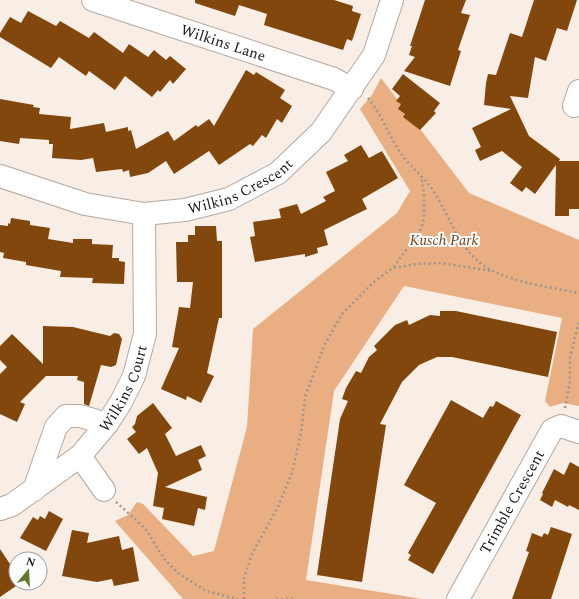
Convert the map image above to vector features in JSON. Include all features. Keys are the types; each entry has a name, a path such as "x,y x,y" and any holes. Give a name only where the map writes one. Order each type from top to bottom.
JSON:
{"street":[{"name":"Wilkins Lane","path":"93,0 334,79 359,93"},
{"name":"Wilkins Crescent","path":"0,176 85,204 144,214 184,210 229,199 278,173 359,93 392,0"},
{"name":"Wilkins Court","path":"0,510 12,505 80,456 106,424 121,402 134,376 145,334 144,214"},
{"path":"34,490 56,427 66,416 80,416 106,424"},
{"name":"Trimble Crescent","path":"458,599 552,430 561,426 579,432"},
{"path":"80,456 104,490"}],"path":[{"path":"359,93 379,111 406,160 434,190 461,242 475,258 493,271"},
{"path":"244,599 244,578 252,554 278,507 292,473 301,433 305,397 324,346 342,314 375,281 393,268 416,237 424,219 424,193 421,176"},
{"path":"393,268 416,264 440,263 493,271 534,285 579,293 579,298"},
{"path":"565,408 570,381 570,357 579,322"},
{"path":"125,512 145,528 165,560 183,576 206,591 238,599"},
{"path":"276,599 294,599"}],"green space":[{"name":"Kusch Park","path":"381,78 469,193 579,240 579,406 563,403 550,407 545,401 562,318 404,286 334,391 306,580 422,599 183,599 115,521 128,515 137,502 143,504 193,556 214,551 247,427 253,329 397,213 410,191 360,109 372,95"}],"building":[{"path":"195,0 334,0 353,6 352,11 361,14 352,41 347,39 343,50 264,25 267,14 239,5 235,16 195,3"},
{"path":"425,0 466,0 461,13 470,15 458,50 461,51 450,86 404,71 415,57 409,55 412,46 410,46"},
{"path":"534,0 577,0 567,31 557,28 546,61 535,57 528,98 510,96 529,136 560,159 559,161 579,161 579,209 569,209 569,216 555,216 556,165 535,194 526,187 522,192 510,183 522,167 502,151 480,161 475,150 481,147 472,128 511,109 484,105 486,83 488,74 496,75 510,33 522,37"},
{"path":"28,11 56,26 60,21 89,38 94,32 123,53 129,44 148,57 154,50 166,60 170,56 186,69 173,84 170,80 160,92 158,90 152,97 125,76 115,90 89,71 86,76 59,57 51,68 0,37 0,33 10,17 21,23"},
{"path":"246,70 254,75 256,72 285,90 280,98 292,106 282,123 277,119 266,138 262,135 253,146 250,144 219,165 209,151 174,174 166,161 148,173 130,177 129,170 123,172 122,169 96,172 93,158 81,160 52,158 53,144 49,144 49,140 20,138 19,144 0,141 0,99 34,105 33,107 40,108 39,114 71,117 70,129 104,123 106,132 128,127 128,131 131,130 136,149 168,131 174,141 196,125 198,127 209,119 214,126"},
{"path":"403,74 440,103 434,111 436,113 420,130 403,117 405,114 398,109 401,104 396,101 400,96 392,89"},
{"path":"361,145 369,158 382,151 398,178 362,199 367,209 324,230 328,245 317,248 318,253 305,257 305,254 255,262 250,237 255,236 253,222 281,218 279,209 297,204 301,214 326,201 323,197 335,191 326,172 348,161 344,155"},
{"path":"11,218 30,221 30,225 50,228 48,239 73,243 73,239 92,239 92,244 113,245 112,258 119,258 119,261 125,262 124,284 92,283 93,278 60,277 61,271 26,265 26,262 3,258 4,253 0,252 0,225 8,226"},
{"path":"195,226 216,226 217,241 222,241 222,318 219,318 207,373 214,376 201,403 187,396 186,400 161,389 179,348 172,347 179,307 190,308 193,282 177,282 176,242 188,242 188,235 195,235"},
{"path":"440,311 456,311 557,332 548,377 452,357 437,357 419,365 402,382 380,424 386,425 362,582 317,575 340,419 348,401 342,399 346,388 356,371 361,373 369,357 377,350 374,346 395,325 407,320 409,325 430,315 440,316"},
{"path":"43,326 73,327 110,336 114,333 119,334 122,339 116,365 111,367 101,365 89,406 84,404 84,382 77,380 78,376 46,376 20,402 25,404 17,422 0,414 0,374 7,367 0,360 0,346 12,334 43,364"},
{"path":"451,400 483,418 490,406 493,407 496,401 521,415 433,574 408,560 411,555 408,553 436,503 404,485"},
{"path":"153,403 172,428 165,434 176,456 201,445 206,456 198,460 202,470 165,487 207,497 205,510 198,508 194,526 162,519 164,508 153,506 158,473 147,448 139,454 127,439 136,432 132,427 135,424 137,416"},
{"path":"570,462 579,467 579,510 569,505 568,507 555,500 552,507 540,500 554,469 564,475"},
{"path":"49,511 63,519 46,551 20,538 33,517 38,520 40,516 45,519"},
{"path":"551,527 572,534 551,599 512,599 529,552 526,551 532,533 542,537 544,533 548,535"},
{"path":"72,530 89,533 87,543 119,536 122,550 133,547 139,581 114,586 112,579 97,582 62,576"},
{"path":"0,549 8,561 9,591 0,597"}]}
